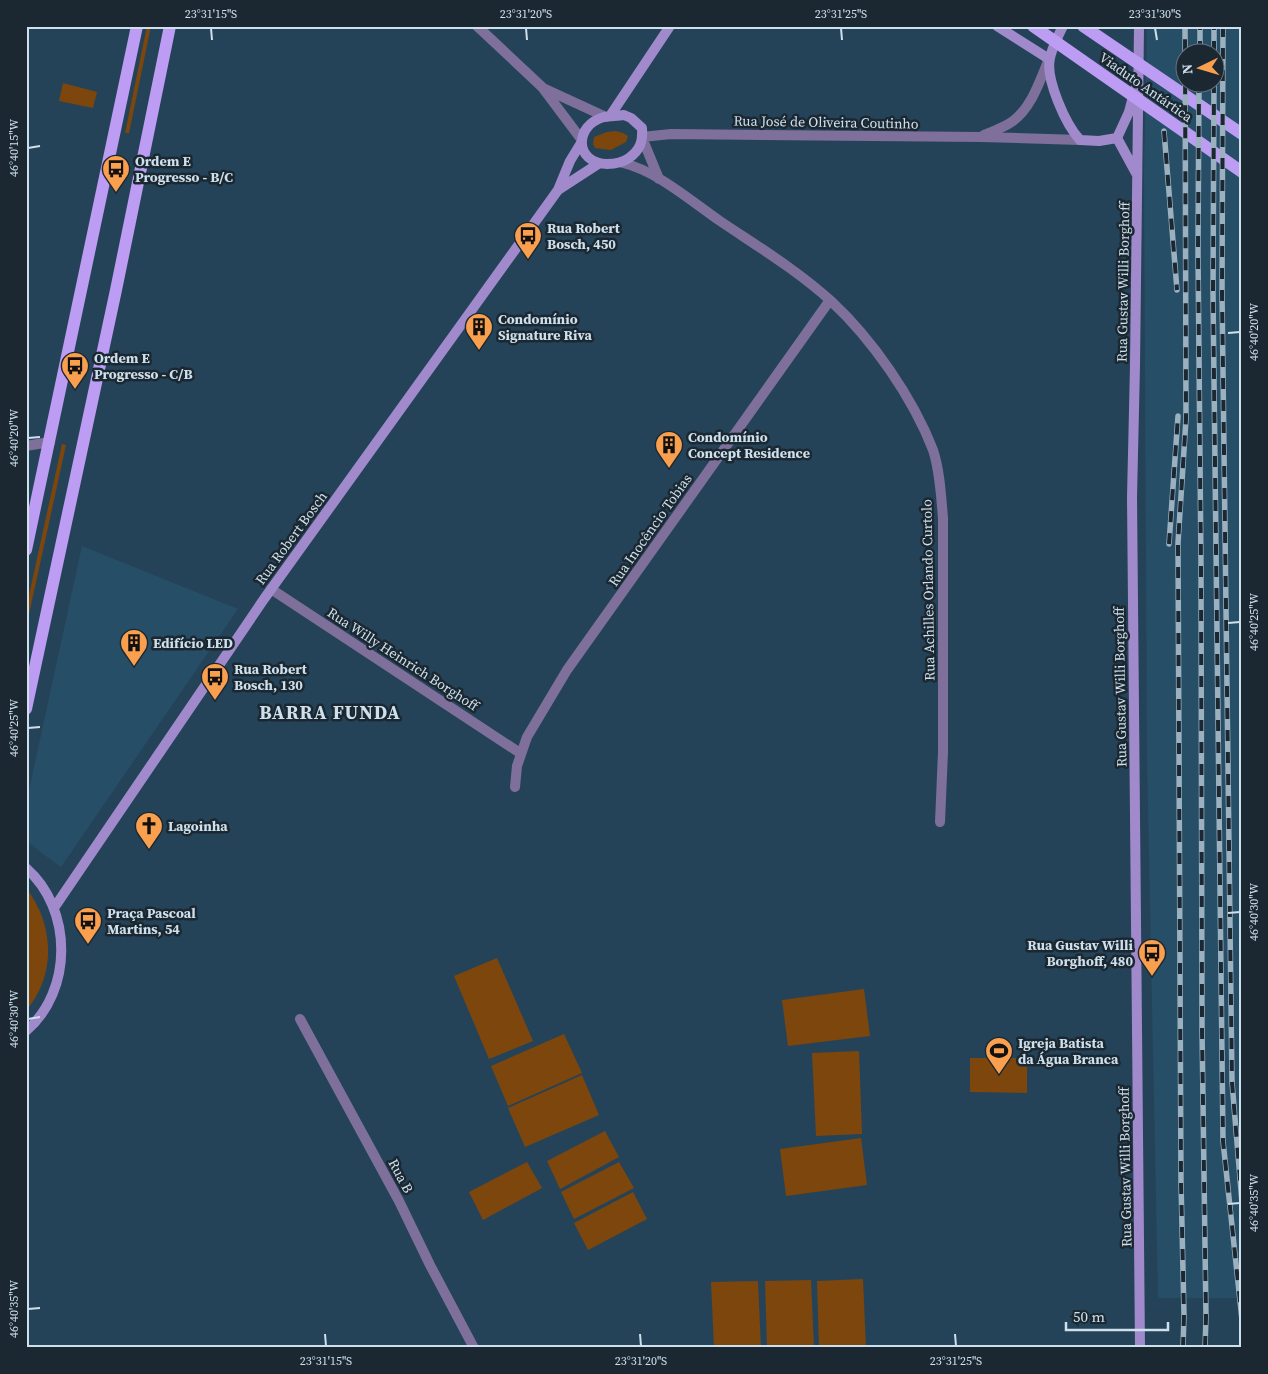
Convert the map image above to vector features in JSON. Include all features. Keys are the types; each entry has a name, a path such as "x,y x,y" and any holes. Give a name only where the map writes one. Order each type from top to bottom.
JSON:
{"main road":[{"path":"26,550 137,26"},
{"path":"26,709 116,290 170,26"},
{"name":"Viaduto Antártica","path":"1033,26 1242,172"},
{"name":"Viaduto Antártica","path":"1083,26 1242,134"}],"street":[{"path":"477,26 542,88 581,141 583,151 598,164 623,162 632,156 642,135"},
{"path":"608,116 636,80 670,26"},
{"path":"997,26 1049,59"},
{"path":"1063,26 1049,59 1057,98 1070,129 1080,140 1099,141 1118,138"},
{"name":"Rua Gustav Willi Borghoff","path":"1139,26 1132,497 1140,1348"},
{"name":"Rua José de Oliveira Coutinho","path":"981,137 1013,121 1023,112 1031,101 1049,59"},
{"path":"1118,138 1129,112 1138,79"},
{"path":"624,115 636,80"},
{"path":"542,88 608,116"},
{"path":"581,141 589,126 597,120 608,116 624,115 631,118 642,135 660,180"},
{"name":"Rua José de Oliveira Coutinho","path":"642,135 981,137 1080,140"},
{"path":"1118,138 1138,177"},
{"name":"Rua Robert Bosch","path":"54,908 272,588 558,190 581,141"},
{"name":"Rua Achilles Orlando Curtolo","path":"623,162 633,165 660,180 767,253 830,300 859,331 913,407 933,452 940,487 943,518 943,733 940,822"},
{"name":"Rua Robert Bosch","path":"558,190 598,164"},
{"name":"Rua Inocêncio Tobias","path":"515,787 520,753 527,737 567,670 830,300"},
{"path":"26,446 50,442"},
{"name":"Rua Willy Heinrich Borghoff","path":"272,588 520,753"},
{"path":"26,868 44,889 54,908 62,939 60,970 50,1001 32,1027 26,1032"},
{"name":"Rua B","path":"300,1019 399,1201 474,1348"}],"shaded area":[{"path":"147,26 151,26 129,133 125,133"},
{"path":"1147,26 1242,26 1242,1298 1158,1298 1147,757 1144,170"},
{"path":"63,83 97,92 93,108 59,101"},
{"path":"616,131 628,136 626,142 611,150 595,148 593,144 594,137"},
{"path":"62,444 66,445 26,628 26,609"},
{"path":"82,546 238,609 61,867 26,840 26,804"},
{"path":"26,888 42,917 48,949 43,981 36,997 26,1011"},
{"path":"497,958 533,1041 489,1059 454,976"},
{"path":"864,989 870,1036 788,1046 782,1000"},
{"path":"564,1034 582,1073 508,1106 491,1066"},
{"path":"859,1051 862,1134 816,1136 812,1053"},
{"name":"Igreja Batista da Água Branca","path":"970,1058 1027,1058 1027,1093 970,1092"},
{"path":"582,1075 599,1115 525,1147 508,1108"},
{"path":"605,1131 619,1157 560,1189 547,1161"},
{"path":"861,1138 867,1185 786,1196 780,1149"},
{"path":"527,1162 542,1188 483,1220 469,1192"},
{"path":"619,1162 634,1188 574,1219 561,1192"},
{"path":"633,1192 647,1219 588,1250 574,1223"},
{"path":"863,1279 866,1348 819,1348 817,1281"},
{"path":"811,1280 814,1348 767,1348 765,1281"},
{"path":"758,1281 761,1348 714,1348 711,1282"}],"railway":[{"path":"1183,1348 1178,543 1186,419 1185,26"},
{"path":"1200,26 1200,42"},
{"path":"1214,26 1214,42"},
{"path":"1223,26 1222,293 1232,1082 1242,1203"},
{"path":"1199,92 1198,252 1205,1348"},
{"path":"1214,92 1213,294 1223,1141 1242,1320"},
{"path":"1164,131 1177,290"},
{"path":"1169,544 1178,416"}],"place":[{"name":"Ordem E Progresso - B/C","path":"116,193"},
{"name":"Rua Robert Bosch, 450","path":"528,260"},
{"name":"Condomínio Signature Riva","path":"479,351"},
{"name":"Ordem E Progresso - C/B","path":"75,390"},
{"name":"Condomínio Concept Residence","path":"669,469"},
{"name":"Edifício LED","path":"134,667"},
{"name":"Rua Robert Bosch, 130","path":"215,701"},
{"name":"Lagoinha","path":"149,850"},
{"name":"Praça Pascoal Martins, 54","path":"88,945"},
{"name":"Rua Gustav Willi Borghoff, 480","path":"1152,977"},
{"name":"Igreja Batista da Água Branca","path":"999,1075"}],"district":[{"name":"BARRA FUNDA","path":"330,712"}]}
